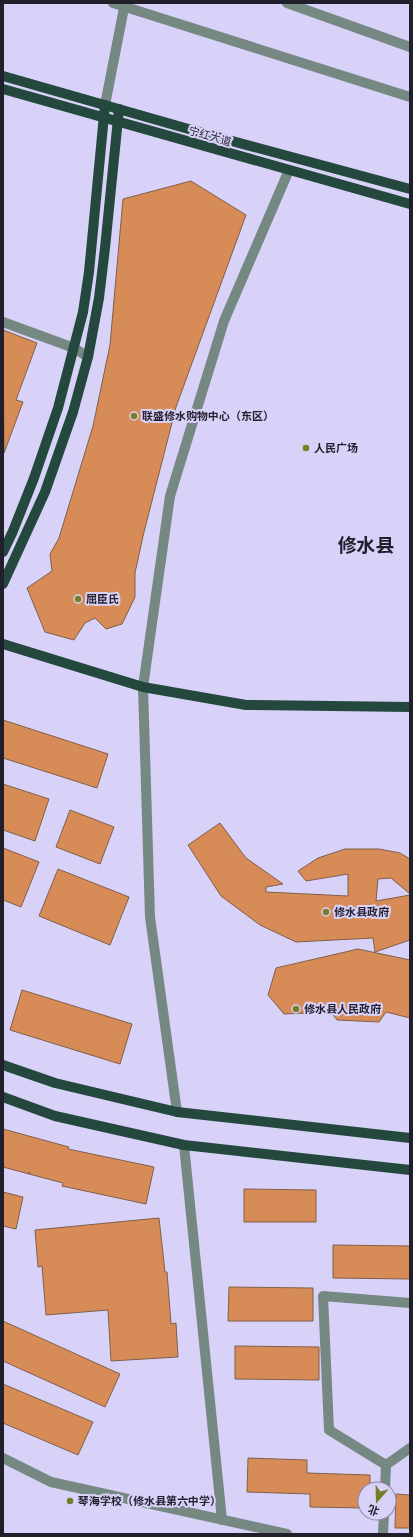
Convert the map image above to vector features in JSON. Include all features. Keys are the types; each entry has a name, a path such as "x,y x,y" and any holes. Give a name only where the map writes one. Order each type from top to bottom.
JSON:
{"main road":[{"name":"宁红大道","path":"3,76 206,134 410,189"},
{"name":"宁红大道","path":"3,89 410,204"},
{"path":"3,552 34,478 58,408 83,312 89,272 104,105"},
{"path":"3,584 45,492 73,412 88,357 99,298 119,109"},
{"path":"3,644 143,687 246,705 410,706"},
{"path":"3,1065 56,1083 177,1112 410,1138"},
{"path":"3,1097 55,1116 184,1145 410,1170"}],"street":[{"path":"113,3 124,4 410,97"},
{"path":"287,3 410,47"},
{"path":"104,105 124,4"},
{"path":"177,1112 150,917 143,687 170,496 224,321 289,170"},
{"path":"3,322 74,348 88,357"},
{"path":"184,1145 222,1520"},
{"path":"386,1465 330,1430 323,1296 410,1303"},
{"path":"386,1465 410,1448"},
{"path":"3,1458 51,1482 287,1534"},
{"path":"385,1481 386,1465"},
{"path":"382,1534 383,1521"}],"building":[{"name":"联盛修水购物中心（东区）","path":"191,181 246,215 176,407 135,573 135,597 122,624 106,629 95,618 85,623 74,640 45,632 27,588 52,571 50,554 59,538 93,426 110,345 123,199"},
{"path":"3,330 37,343 16,400 23,402 4,453"},
{"path":"3,720 108,754 97,788 3,758"},
{"path":"3,784 49,799 35,841 3,830"},
{"path":"70,810 114,827 100,864 56,847"},
{"name":"修水县政府","path":"220,823 246,858 283,884 266,887 266,892 348,896 348,874 306,881 298,871 318,858 345,849 379,849 400,853 410,859 410,894 391,878 378,879 376,901 410,895 410,940 375,952 373,938 296,942 260,925 221,896 188,845"},
{"path":"3,848 39,862 21,907 3,900"},
{"path":"58,869 129,897 110,945 39,916"},
{"path":"358,949 410,960 410,1018 386,1012 379,1022 337,1020 331,1012 284,1014 268,995 276,968"},
{"path":"22,990 132,1024 120,1064 10,1030"},
{"path":"3,1129 69,1147 68,1149 154,1167 146,1204 62,1186 63,1183 3,1167"},
{"path":"244,1189 316,1190 316,1222 244,1222"},
{"path":"3,1192 23,1197 16,1229 3,1226"},
{"path":"159,1218 165,1272 167,1272 171,1324 176,1323 178,1357 111,1361 108,1310 46,1315 42,1266 38,1267 35,1230"},
{"path":"333,1245 410,1246 410,1279 333,1278"},
{"path":"229,1287 313,1288 313,1321 228,1321"},
{"path":"3,1321 120,1374 105,1407 3,1361"},
{"path":"235,1346 319,1347 319,1380 235,1379"},
{"path":"3,1384 93,1422 78,1455 3,1423"},
{"path":"248,1458 307,1460 307,1473 370,1475 370,1481 357,1481 357,1508 310,1507 310,1494 247,1492"},
{"path":"397,1494 410,1495 410,1528 395,1528 395,1521 397,1521"}],"place":[{"name":"联盛修水购物中心（东区）","path":"134,416"},
{"name":"人民广场","path":"306,448"},
{"name":"屈臣氏","path":"78,599"},
{"name":"修水县政府","path":"326,912"},
{"name":"修水县人民政府","path":"296,1009"},
{"name":"琴海学校（修水县第六中学）","path":"70,1501"}],"district":[{"name":"修水县","path":"366,545"}]}
